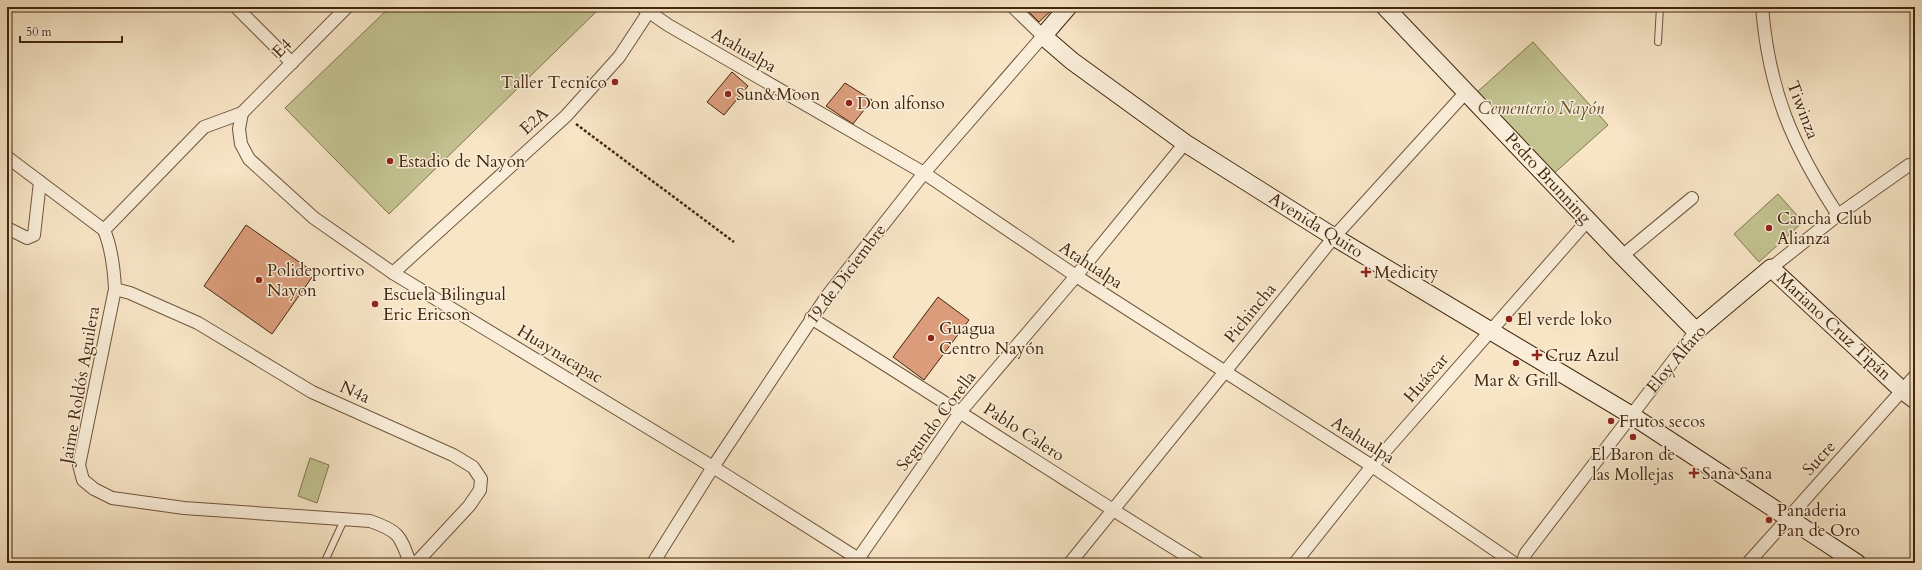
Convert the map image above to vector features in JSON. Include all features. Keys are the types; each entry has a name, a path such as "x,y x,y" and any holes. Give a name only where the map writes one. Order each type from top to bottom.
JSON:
{"street":[{"path":"236,7 292,63"},
{"name":"E4","path":"242,113 347,7"},
{"name":"Avenida Quito","path":"1013,7 1072,61 1185,143 1334,238 1631,415 1857,563"},
{"name":"19 de Diciembre","path":"653,563 713,467 811,318 924,173 1068,7"},
{"name":"Pedro Brunning","path":"1385,7 1622,256 1696,331"},
{"name":"Tiwinza","path":"1762,7 1764,36 1768,59 1775,89 1784,116 1813,176 1838,215"},
{"name":"E2A","path":"393,273 566,116 619,57 645,10"},
{"name":"Atahualpa","path":"645,10 924,173 1076,276 1372,466 1514,563"},
{"name":"Pichincha","path":"1070,563 1334,238 1466,92"},
{"path":"7,157 104,230 204,127 242,113"},
{"name":"Huaynacapac","path":"242,113 239,129 241,144 249,159 314,218 393,273 713,467 862,561"},
{"name":"Segundo Corella","path":"862,561 961,411 1076,276 1185,143"},
{"name":"Eloy Alfaro","path":"1522,563 1526,553 1696,331 1771,268 1838,215 1912,162"},
{"path":"7,228 27,238 34,235 40,182"},
{"path":"1622,256 1692,198"},
{"name":"Huáscar","path":"1295,563 1372,466 1588,220"},
{"name":"Jaime Roldós Aguilera","path":"104,230 114,264 115,289 79,466 83,480 94,489 112,498 184,508 370,521 387,527 401,538 410,563"},
{"name":"Mariano Cruz Tipán","path":"1771,268 1909,396"},
{"name":"N4a","path":"115,289 130,293 198,323 312,392 453,455 473,467 482,479 480,490 469,506 416,563"},
{"name":"Pablo Calero","path":"811,318 961,411 1112,510 1198,563"},
{"name":"Sucre","path":"1748,563 1788,518 1909,396 1915,376"}],"lane":[{"path":"1658,42 1660,7"},
{"path":"324,563 344,520"}],"path":[{"path":"566,116 734,242"}],"green space":[{"name":"Estadio de Nayon","path":"390,7 600,8 389,214 285,108"},
{"name":"Cementerio Nayón","path":"1533,42 1608,125 1551,176 1476,93"},
{"name":"Cancha Club Alianza","path":"1778,194 1803,222 1759,262 1734,234"},
{"path":"310,458 329,465 317,503 298,496"}],"building":[{"path":"1024,7 1055,7 1039,22"},
{"name":"Sun&Moon","path":"732,72 748,86 724,115 707,102"},
{"name":"Don alfonso","path":"845,83 872,100 853,124 826,106"},
{"name":"Polideportivo Nayon","path":"246,225 315,273 272,334 204,286"},
{"name":"Guagua Centro Nayón","path":"938,297 969,320 924,380 893,357"}],"place":[{"name":"Taller Tecnico","path":"615,82"},
{"name":"Sun&Moon","path":"728,94"},
{"name":"Don alfonso","path":"849,103"},
{"name":"Estadio de Nayon","path":"390,161"},
{"name":"Cancha Club Alianza","path":"1769,228"},
{"name":"Medicity","path":"1366,272"},
{"name":"Polideportivo Nayon","path":"259,280"},
{"name":"Escuela Bilingual Eric Ericson","path":"375,304"},
{"name":"El verde loko","path":"1509,319"},
{"name":"Guagua Centro Nayón","path":"931,338"},
{"name":"Cruz Azul","path":"1537,355"},
{"name":"Mar & Grill","path":"1516,363"},
{"name":"Frutos secos","path":"1611,421"},
{"name":"El Baron de las Mollejas","path":"1633,437"},
{"name":"Sana Sana","path":"1694,473"},
{"name":"Panaderia Pan de Oro","path":"1769,520"}]}
